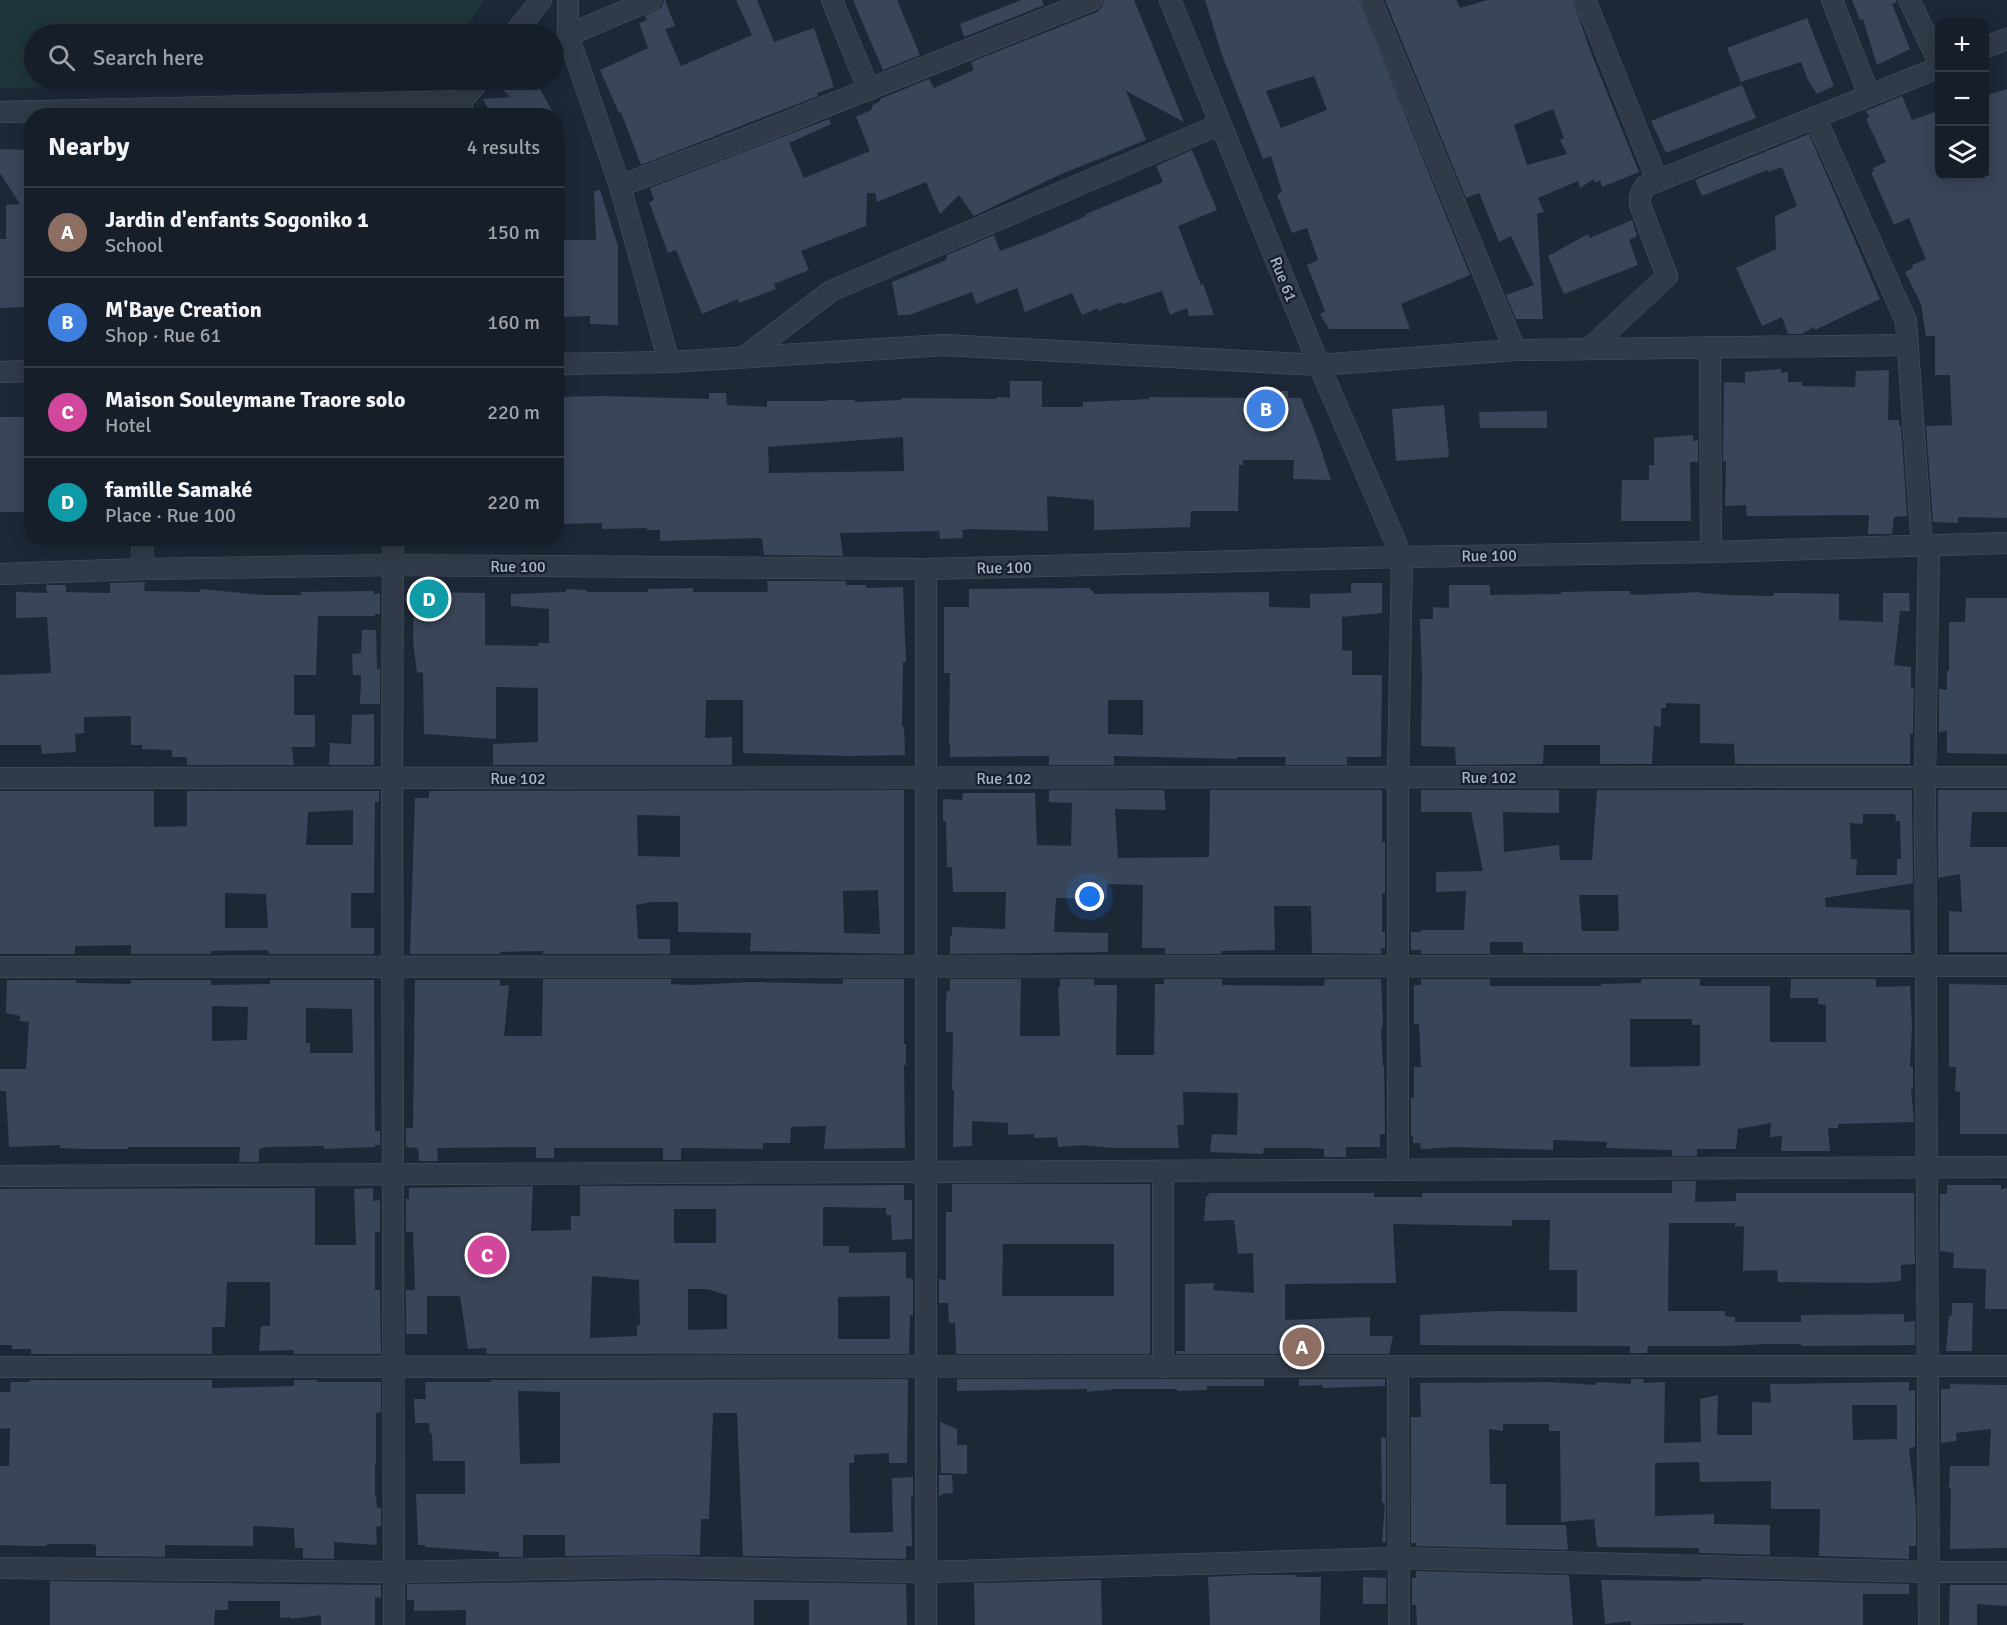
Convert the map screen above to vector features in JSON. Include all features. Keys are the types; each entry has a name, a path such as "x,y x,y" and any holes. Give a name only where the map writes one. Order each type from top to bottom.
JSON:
{"street":[{"path":"522,24 541,0"},
{"path":"568,0 568,35 620,186 669,362"},
{"path":"568,35 651,0"},
{"path":"832,0 869,90"},
{"path":"620,186 869,90 1092,0"},
{"name":"Rue 61","path":"1170,0 1319,365 1401,557"},
{"path":"1371,0 1515,350"},
{"path":"1585,0 1657,180"},
{"path":"1832,0 1869,94"},
{"path":"1910,0 1935,54"},
{"path":"1989,46 2007,39"},
{"path":"1589,349 1667,276 1640,205 1640,196 1645,186 1935,67"},
{"path":"462,108 473,90"},
{"path":"0,112 24,112"},
{"path":"1815,117 1906,321 1925,546 1929,1625"},
{"path":"744,357 831,291 1221,124"},
{"path":"564,364 669,362 945,345 1319,365 1515,350 1907,345"},
{"path":"1710,347 1711,552"},
{"path":"0,372 24,372"},
{"name":"Rue 100","path":"0,574 143,568 393,565 926,569 1711,552 2007,543"},
{"path":"142,546 143,568"},
{"path":"393,546 393,1625"},
{"path":"1398,1170 1398,777 1401,557"},
{"path":"926,569 926,1625"},
{"name":"Rue 102","path":"0,778 2007,777"},
{"path":"0,967 2007,966"},
{"path":"0,1176 2007,1167"},
{"path":"1163,1171 1163,1367"},
{"path":"0,1367 2007,1366"},
{"path":"1398,1367 1399,1625"},
{"path":"0,1568 393,1572 661,1567 926,1572 1398,1558 2007,1572"}],"green space":[{"path":"0,0 484,0 468,24 24,24 24,88 0,88"}],"building":[{"path":"664,0 675,26 665,29 681,66 752,35 736,0 757,0 774,42 814,28 834,87 817,93 818,96 641,165 621,112 619,113 600,70 648,48 639,23 647,20 645,16 661,8"},
{"path":"853,0 897,0 920,55 883,70"},
{"path":"1021,0 1042,0 1044,5 964,37 960,24"},
{"path":"1104,0 1134,0 1184,122 1126,91 1146,140 1059,175 974,216 959,195 940,214 926,182 877,202 875,193 867,193 866,226 801,251 809,270 774,284 776,289 739,303 738,299 702,314 676,250 668,253 649,202 654,200 650,188 829,119 831,124 789,143 804,178 870,151 856,117 871,110 880,99 929,79 934,88 974,70 971,62 1097,12"},
{"path":"1205,0 1359,0 1470,275 1401,304 1410,329 1329,329 1320,314 1325,311 1307,265 1318,260 1307,228 1292,233 1277,195 1282,192 1271,156 1263,159 1222,55","holes":["1314,76 1327,110 1281,128 1266,91"]},
{"path":"1385,0 1456,0 1460,8 1487,0 1573,0 1591,53 1639,172 1602,187 1600,180 1595,183 1594,179 1580,188 1578,181 1538,198 1544,212 1537,214 1543,319 1516,319 1506,295 1534,285 1511,236 1499,242 1479,193 1466,198","holes":["1553,109 1564,138 1560,140 1567,154 1527,165 1514,125"]},
{"path":"1852,0 1896,0 1897,2 1892,4 1910,49 1877,65 1863,19 1860,20"},
{"path":"1807,18 1834,86 1817,94 1801,62 1741,82 1727,48"},
{"path":"1742,85 1756,118 1666,153 1651,121"},
{"path":"2007,89 2007,518 1958,517 1958,523 1933,522 1926,426 1952,425 1950,375 1935,375 1935,336 1926,336 1921,304 1905,272 1913,268 1912,265 1926,259 1909,218 1894,225 1871,172 1874,171 1873,168 1886,162 1866,119 1869,117 1866,111 1902,96 1912,120 1935,112 1935,180 1989,180 1989,94"},
{"path":"503,90 541,90 551,108 488,108 483,99 510,97"},
{"path":"1809,134 1880,299 1815,330 1814,327 1802,334 1788,334 1782,317 1762,326 1736,268 1776,249 1775,216 1797,206 1782,167 1768,172 1767,170 1702,196 1695,180"},
{"path":"0,149 24,150 24,307 0,308 0,239 6,239 6,205 20,204 0,173"},
{"path":"1192,150 1217,210 1178,226 1214,315 1189,316 1187,308 1170,315 1162,291 1098,311 1098,308 1082,315 1072,293 1025,312 1017,288 976,304 972,292 909,315 898,315 892,282 946,260 947,255 994,235 1000,251 1086,216 1086,214 1163,182 1156,166"},
{"path":"600,190 618,246 618,325 590,324 590,316 564,317 564,240 596,240 594,191"},
{"path":"1632,220 1637,236 1629,240 1638,265 1564,294 1548,256 1588,234 1590,238"},
{"path":"1781,369 1781,373 1788,372 1788,382 1802,382 1802,386 1855,387 1856,371 1889,370 1888,420 1899,420 1899,426 1901,426 1907,516 1894,517 1892,534 1868,534 1869,515 1747,516 1746,505 1725,506 1724,382 1745,383 1745,372"},
{"path":"1010,381 1042,381 1042,407 1083,407 1083,402 1150,399 1149,397 1255,398 1254,391 1288,391 1288,398 1301,398 1331,480 1293,479 1294,460 1243,460 1243,465 1239,465 1238,511 1191,511 1190,527 1094,530 1094,500 1047,496 1048,531 970,529 962,530 963,538 940,539 939,531 840,533 843,556 764,555 762,539 757,538 660,541 660,530 602,529 602,523 564,524 564,397 709,399 709,393 726,393 727,405 767,407 767,401 855,400 855,402 901,400 901,398 997,399 997,397 1010,398","holes":["903,437 904,471 769,473 768,447"]},
{"path":"1444,405 1449,457 1396,461 1392,409"},
{"path":"1547,411 1547,428 1480,428 1479,412"},
{"path":"0,417 24,417 24,512 0,512"},
{"path":"1693,435 1693,441 1698,440 1698,462 1690,462 1691,521 1621,521 1622,480 1649,480 1649,465 1654,465 1654,438"},
{"path":"767,581 846,581 846,585 866,585 866,588 903,587 906,662 903,662 902,727 904,727 905,755 743,753 743,700 706,700 705,738 732,737 732,765 493,765 493,744 538,742 538,688 496,687 496,739 424,734 423,672 417,673 413,640 414,592 485,593 485,645 538,646 538,643 549,643 549,609 511,606 511,594 566,592 566,589 587,590 587,592 648,592 648,589 693,588 693,592 768,592"},
{"path":"145,582 144,591 200,592 200,589 264,595 301,595 301,592 374,591 374,594 380,593 380,614 375,614 375,616 318,616 316,675 294,675 294,715 315,715 315,747 292,747 294,765 187,765 187,757 172,757 172,750 142,749 142,745 131,745 131,716 84,717 84,733 75,734 76,752 42,754 41,745 0,745 0,675 51,673 47,617 16,618 16,592 47,593 46,585 66,585 66,592 110,593 110,583"},
{"path":"1351,583 1382,583 1382,613 1342,617 1342,650 1352,651 1352,675 1382,675 1381,757 1347,757 1347,765 1285,765 1286,757 1237,757 1237,759 1114,756 1114,765 1049,765 1049,756 950,757 950,673 944,673 944,607 969,607 969,589 1089,588 1095,594 1269,592 1269,607 1310,608 1310,594 1351,593","holes":["1108,700 1143,700 1143,735 1108,734"]},
{"path":"1449,585 1490,585 1490,595 1608,591 1630,591 1630,594 1639,595 1700,592 1774,596 1774,593 1839,594 1839,620 1883,622 1883,593 1909,593 1910,611 1900,611 1894,665 1911,667 1911,688 1914,688 1910,764 1735,764 1734,744 1700,743 1700,704 1666,703 1666,708 1661,708 1661,727 1654,726 1652,764 1600,764 1600,745 1544,745 1543,764 1456,765 1455,747 1421,746 1420,619 1433,619 1433,607 1449,608"},
{"path":"1966,598 2007,598 2007,754 1947,753 1947,731 1939,732 1939,689 1947,690 1947,671 1949,671 1949,622 1965,622"},
{"path":"362,630 376,630 377,669 380,669 380,704 360,704 361,675 353,675 352,654 361,653"},
{"path":"374,714 374,765 329,765 330,743 351,744 352,715"},
{"path":"904,790 904,954 750,951 751,933 678,932 678,902 652,902 636,905 638,939 670,939 670,954 543,954 543,951 500,952 500,954 410,954 415,798 429,798 429,791","holes":["637,815 680,816 680,857 638,856","878,890 880,934 844,933 843,891"]},
{"path":"1049,790 1164,790 1166,810 1115,809 1118,858 1209,857 1210,790 1382,790 1385,893 1382,893 1382,932 1385,932 1385,949 1381,948 1381,954 1312,953 1311,906 1274,906 1275,950 1221,951 1221,954 1165,954 1165,948 1142,948 1143,885 1107,884 1107,899 1056,898 1054,932 1108,933 1108,952 950,954 952,927 1005,929 1006,892 953,892 952,867 947,867 943,799 962,800 963,793 1035,793 1037,845 1071,846 1072,803 1049,802"},
{"path":"1421,790 1559,790 1559,813 1503,812 1504,852 1559,845 1560,860 1592,860 1597,790 1912,790 1913,883 1825,898 1826,907 1910,910 1911,953 1523,953 1523,942 1490,942 1490,954 1421,954 1421,950 1411,950 1411,932 1464,930 1466,891 1436,892 1436,872 1483,871 1471,812 1421,812","holes":["1863,814 1895,814 1896,821 1900,821 1901,859 1897,859 1897,875 1856,875 1857,859 1851,859 1850,823 1863,824","1579,895 1618,895 1619,931 1582,931"]},
{"path":"1938,790 2007,790 2007,812 1972,812 1970,847 2007,847 2007,952 1949,952 1949,911 1962,912 1960,874 1938,878"},
{"path":"0,791 154,791 154,827 187,826 187,791 379,791 379,802 375,802 374,893 351,893 351,928 374,928 374,954 269,954 268,950 211,951 211,954 131,954 131,945 75,946 75,954 0,954","holes":["353,810 353,845 306,845 308,812","225,893 266,894 268,928 225,928"]},
{"path":"543,979 671,979 671,984 693,985 750,982 843,984 843,979 904,979 905,1148 824,1149 826,1126 791,1127 790,1143 763,1143 763,1149 681,1148 681,1160 663,1160 663,1148 554,1148 554,1158 536,1158 536,1147 437,1148 438,1161 419,1161 418,1148 406,1147 406,1128 413,1128 415,980 500,980 500,986 509,985 504,1036 542,1036"},
{"path":"950,979 1021,979 1020,1036 1060,1036 1058,987 1060,987 1060,979 1094,979 1094,985 1117,985 1116,1055 1154,1055 1155,984 1164,984 1164,979 1222,979 1222,985 1324,986 1325,979 1381,979 1385,1134 1380,1134 1380,1147 1346,1147 1346,1157 1324,1157 1324,1149 1310,1148 1264,1148 1263,1154 1210,1152 1212,1134 1237,1135 1238,1093 1183,1092 1184,1125 1177,1125 1179,1148 1113,1148 1083,1145 1058,1147 1057,1137 1034,1138 1034,1134 1008,1135 1008,1123 972,1121 972,1146 953,1147 953,1032 946,1032 946,999 947,991 950,991"},
{"path":"1421,979 1490,979 1490,986 1601,986 1601,984 1641,983 1641,979 1700,979 1700,986 1770,986 1770,1042 1826,1042 1826,1005 1818,1004 1818,998 1790,998 1791,979 1876,979 1876,987 1910,986 1912,1025 1910,1067 1913,1067 1913,1089 1911,1089 1914,1122 1838,1124 1838,1128 1828,1128 1830,1151 1781,1151 1782,1136 1770,1137 1771,1123 1738,1129 1736,1149 1697,1149 1697,1156 1672,1156 1672,1150 1606,1148 1607,1142 1553,1140 1553,1150 1455,1147 1421,1149 1420,1143 1413,1143 1413,1136 1411,1136 1411,1098 1414,1098 1414,1067 1421,1067 1419,1024 1414,1024 1414,985 1421,985","holes":["1630,1019 1692,1019 1692,1025 1700,1025 1700,1066 1630,1067"]},
{"path":"7,980 76,980 76,983 131,984 131,980 211,980 211,985 270,984 270,980 374,980 375,1131 380,1131 380,1145 324,1149 324,1146 267,1147 259,1149 259,1162 239,1162 240,1147 83,1149 60,1148 60,1145 9,1147 6,1091 0,1091 0,1069 26,1069 29,1022 20,1021 20,1016 6,1013","holes":["212,1006 248,1007 247,1040 212,1041","306,1008 352,1009 353,1053 310,1053 310,1043 306,1043"]},
{"path":"1949,984 2007,985 2007,1134 1960,1134 1960,1092 1955,1091 1956,1067 1949,1067"},
{"path":"1672,1181 1696,1181 1695,1202 1736,1201 1736,1193 1914,1193 1915,1264 1901,1265 1901,1281 1778,1282 1777,1270 1743,1271 1744,1226 1735,1227 1735,1223 1669,1223 1668,1311 1725,1311 1725,1316 1735,1317 1735,1322 1801,1322 1801,1315 1904,1314 1904,1322 1915,1321 1915,1345 1648,1346 1647,1353 1630,1353 1630,1346 1420,1345 1420,1315 1497,1311 1577,1312 1577,1270 1549,1270 1550,1220 1512,1220 1512,1226 1393,1224 1396,1283 1285,1284 1285,1320 1370,1317 1370,1336 1393,1336 1389,1354 1176,1354 1176,1351 1185,1351 1185,1284 1214,1283 1213,1290 1254,1293 1253,1253 1238,1254 1234,1220 1204,1221 1206,1196 1209,1193 1374,1193 1374,1197 1422,1197 1422,1193 1672,1193"},
{"path":"952,1184 1150,1184 1150,1354 956,1354 955,1323 949,1323 948,1303 939,1303 939,1279 946,1280 946,1212 952,1212","holes":["1003,1244 1114,1244 1114,1296 1002,1296"]},
{"path":"904,1185 904,1200 912,1200 912,1239 892,1240 891,1215 886,1215 886,1208 823,1207 823,1246 849,1246 849,1253 906,1252 906,1278 913,1279 913,1315 910,1315 909,1354 487,1354 486,1348 468,1349 460,1296 427,1296 427,1334 406,1334 406,1290 415,1290 413,1232 406,1232 406,1199 409,1199 409,1188 533,1186 531,1231 571,1230 571,1216 580,1216 580,1186","holes":["674,1209 716,1209 716,1243 674,1243","592,1276 639,1280 640,1325 637,1325 637,1336 590,1338","688,1289 707,1289 727,1295 727,1329 688,1330","890,1296 890,1339 838,1339 838,1297"]},
{"path":"1947,1185 2001,1185 2001,1189 2007,1188 2007,1309 1985,1309 1986,1269 1953,1268 1954,1253 1940,1251 1940,1194 1947,1194"},
{"path":"315,1188 315,1245 356,1245 354,1189 373,1188 373,1201 380,1200 380,1232 375,1232 375,1290 380,1290 381,1354 294,1354 294,1350 259,1351 261,1326 270,1326 270,1282 227,1282 225,1327 212,1327 212,1354 31,1354 31,1349 12,1349 12,1345 0,1345 0,1189"},
{"path":"1952,1303 1973,1303 1972,1351 1946,1351"},
{"path":"908,1379 907,1463 889,1463 889,1453 854,1455 854,1463 849,1463 850,1533 893,1532 892,1478 913,1477 912,1546 906,1546 906,1559 743,1556 737,1413 713,1413 709,1519 701,1519 700,1555 565,1556 565,1535 523,1535 523,1557 499,1557 499,1552 418,1545 416,1494 465,1494 465,1461 433,1461 432,1433 430,1434 429,1423 415,1423 414,1399 426,1399 425,1382 491,1382 491,1380","holes":["518,1391 560,1392 560,1463 520,1464"]},
{"path":"957,1379 1264,1379 1264,1386 1207,1386 1207,1390 1177,1391 1177,1389 1115,1389 1087,1392 1087,1389 957,1391"},
{"path":"1299,1379 1385,1379 1385,1386 1323,1388 1322,1385 1299,1386"},
{"path":"1631,1379 1644,1379 1643,1383 1665,1382 1664,1443 1701,1442 1700,1399 1718,1395 1717,1435 1752,1435 1752,1402 1771,1403 1770,1384 1909,1382 1909,1391 1915,1390 1915,1447 1909,1448 1916,1508 1916,1546 1909,1546 1909,1559 1819,1556 1820,1509 1771,1509 1771,1481 1700,1482 1699,1462 1655,1463 1655,1516 1714,1514 1714,1524 1770,1525 1770,1555 1699,1553 1699,1548 1597,1547 1594,1519 1561,1522 1560,1431 1549,1431 1549,1424 1503,1424 1503,1431 1489,1429 1490,1484 1506,1484 1506,1525 1566,1525 1568,1550 1416,1546 1416,1543 1411,1543 1411,1417 1421,1417 1420,1383 1549,1382 1596,1385 1596,1382 1631,1384","holes":["1852,1405 1897,1405 1897,1439 1853,1440"]},
{"path":"30,1380 212,1380 212,1388 294,1386 294,1380 381,1382 381,1412 376,1413 375,1497 377,1508 381,1508 381,1526 376,1527 377,1545 334,1542 334,1559 303,1558 303,1548 295,1548 294,1528 253,1526 253,1546 165,1545 165,1557 96,1556 96,1545 92,1544 0,1545 0,1466 9,1466 10,1428 0,1429 0,1392 10,1392 11,1382 29,1382"},
{"path":"1950,1384 2007,1385 2007,1548 1950,1549 1950,1466 1989,1466 1991,1429 1956,1433 1957,1441 1941,1443 1941,1389 1950,1389"},
{"path":"940,1422 957,1429 957,1445 967,1445 967,1474 941,1473"},
{"path":"1381,1437 1386,1438 1386,1542 1382,1542 1385,1503 1382,1503"},
{"path":"939,1475 952,1475 953,1493 942,1494 939,1497"},
{"path":"1416,1571 1569,1575 1573,1625 1417,1625 1416,1605 1412,1605 1412,1578 1416,1578"},
{"path":"1247,1575 1321,1577 1320,1625 1210,1625 1208,1577"},
{"path":"1363,1577 1386,1578 1386,1604 1363,1604"},
{"path":"1701,1579 1909,1584 1909,1594 1863,1594 1863,1625 1743,1625 1743,1623 1631,1625 1631,1621 1605,1624 1601,1580 1701,1581"},
{"path":"661,1580 906,1584 907,1625 809,1625 809,1600 754,1600 754,1625 466,1625 466,1610 414,1611 414,1600 407,1600 407,1584"},
{"path":"1101,1580 1102,1625 975,1625 974,1583"},
{"path":"50,1581 381,1585 381,1598 375,1597 375,1625 321,1625 321,1615 291,1619 290,1617 280,1618 280,1601 228,1601 228,1610 215,1610 214,1625 50,1625"},
{"path":"1950,1585 2007,1585 2007,1606 1977,1604 1977,1625 1949,1625"}],"place":[{"name":"M'Baye Creation","path":"1266,409"},
{"name":"famille Samaké","path":"429,599"},
{"name":"Maison Souleymane Traore solo","path":"487,1255"},
{"name":"Jardin d'enfants Sogoniko 1","path":"1302,1347"}]}
